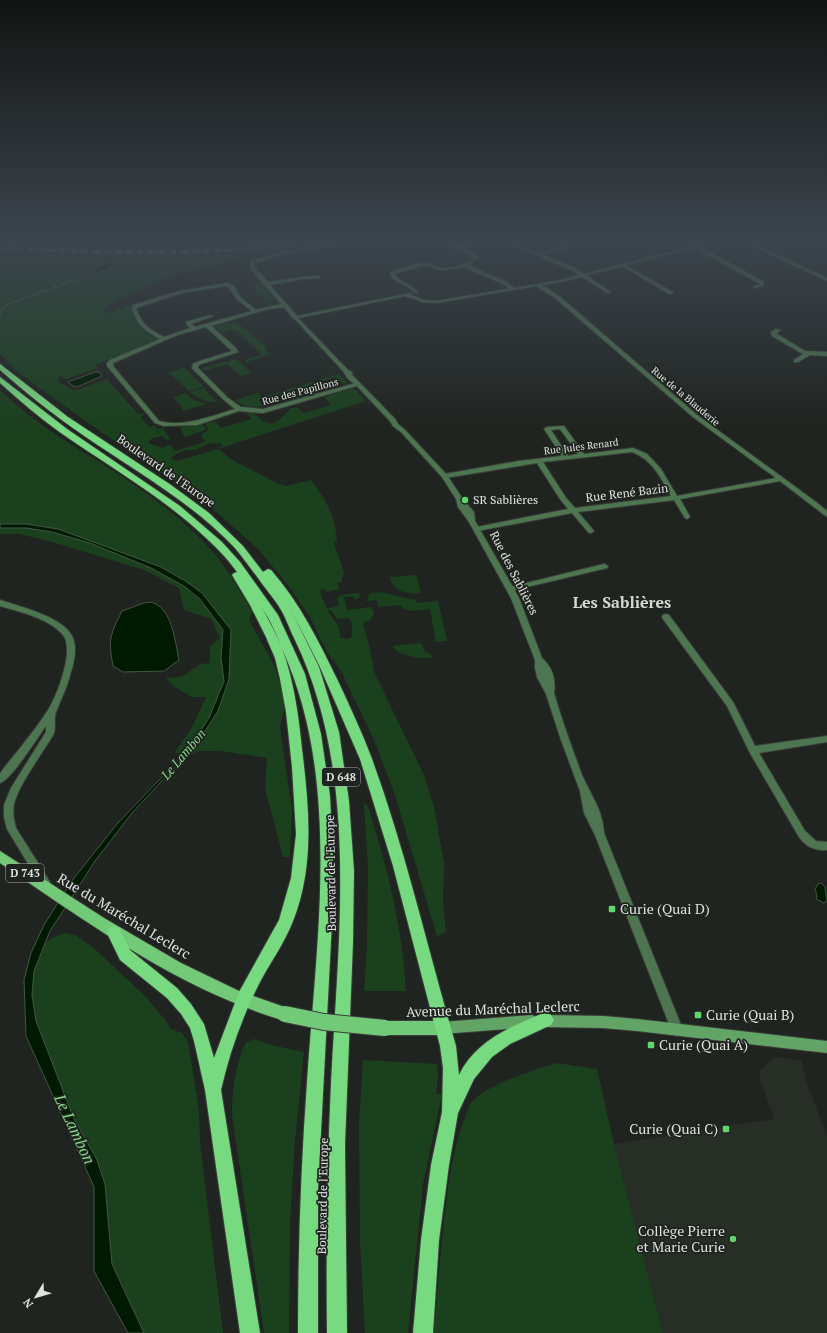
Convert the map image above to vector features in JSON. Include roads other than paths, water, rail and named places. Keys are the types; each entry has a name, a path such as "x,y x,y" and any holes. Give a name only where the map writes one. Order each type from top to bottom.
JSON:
{"highway":[{"name":"Boulevard de l'Europe","path":"0,366 60,415 176,493 212,521 241,548 270,585 302,642 317,676 337,749 346,822 348,884 336,1185 337,1333"},
{"name":"Boulevard de l'Europe","path":"0,379 51,421 160,494 197,524 237,564 273,618 298,672 310,709 320,758 327,829 327,883 310,1185 308,1333"},
{"path":"197,524 234,570 252,598 271,636 286,678 294,725 300,780 302,824 297,884 285,923 259,969 244,1002 220,1059 213,1090"},
{"path":"241,548 272,577 294,607 324,665 366,757 393,841 442,1028 451,1068 450,1112 440,1165 433,1217 423,1333"},
{"path":"114,932 125,955 172,993 193,1020 202,1041 213,1090 250,1333"},
{"path":"450,1112 471,1070 484,1055 496,1044 511,1035 546,1020"}],"main road":[{"name":"Rue du Maréchal Leclerc","path":"0,856 114,932 212,987"},
{"name":"Avenue du Maréchal Leclerc","path":"212,987 244,1002 285,1014 324,1022 385,1028 442,1028 546,1020 603,1022 827,1047"}],"street":[{"path":"140,303 134,308 138,321 141,325 165,339 255,311 285,305"},
{"path":"245,303 255,311"},
{"path":"295,317 364,303"},
{"name":"Rue de la Blauderie","path":"564,303 712,430 827,515"},
{"name":"Rue des Sablières","path":"285,305 345,370 350,378 358,384 393,420 396,427 403,431 445,476 459,498 461,507 477,529 510,589 522,614 539,660 538,664 540,674 550,692 584,790 586,807 599,833 676,1030"},
{"path":"194,329 188,323 211,316"},
{"path":"207,325 235,352 197,364 195,368 226,399 239,409"},
{"path":"778,330 774,333 775,336 801,352 808,354 827,354"},
{"name":"Rue des Papillons","path":"165,339 110,363 111,368 160,423 170,425 197,423 239,409 271,409 358,384"},
{"path":"796,361 808,354"},
{"path":"566,457 547,429 562,427 582,455"},
{"name":"Rue Jules Renard","path":"445,476 519,463 540,462 566,457 633,450 645,455 659,470 674,498 687,517"},
{"path":"540,462 563,499 591,531"},
{"name":"Rue René Bazin","path":"477,529 575,511 674,498 780,479"},
{"path":"510,589 604,566"},
{"path":"0,603 58,626 68,636 71,649 70,659 58,698 51,713 13,766 0,779"},
{"path":"666,617 730,704 753,750 808,841 812,845 819,847 827,846"},
{"path":"51,713 50,732 14,791 9,805 9,817 12,829 51,891"},
{"path":"753,750 827,739"}],"water":[{"path":"11,303 2,309 0,317 0,310"},
{"path":"95,372 99,372 102,376 77,387 68,382"},
{"name":"Le Lambon","path":"0,524 26,524 58,529 161,567 187,582 202,593 231,630 229,679 218,711 198,742 132,813 95,861 50,931 34,971 32,995 36,1021 74,1119 97,1160 105,1184 112,1264 144,1333 128,1333 94,1271 94,1187 26,1036 24,980 31,953 44,925 71,882 117,824 187,751 209,718 224,681 221,658 223,630 200,599 184,586 151,568 90,543 52,532 26,528 0,528"},
{"path":"150,602 163,610 168,617 174,634 179,660 164,671 123,672 113,666 110,643 115,626 122,611"},
{"path":"821,883 825,887 827,901 824,903 816,899 817,896 815,889 818,884"}],"place":[{"name":"SR Sablières","path":"465,500"},
{"name":"Curie (Quai D)","path":"612,909"},
{"name":"Curie (Quai B)","path":"698,1015"},
{"name":"Curie (Quai A)","path":"651,1045"},
{"name":"Curie (Quai C)","path":"726,1129"},
{"name":"Collège Pierre et Marie Curie","path":"733,1239"}],"district":[{"name":"Les Sablières","path":"622,602"}]}
